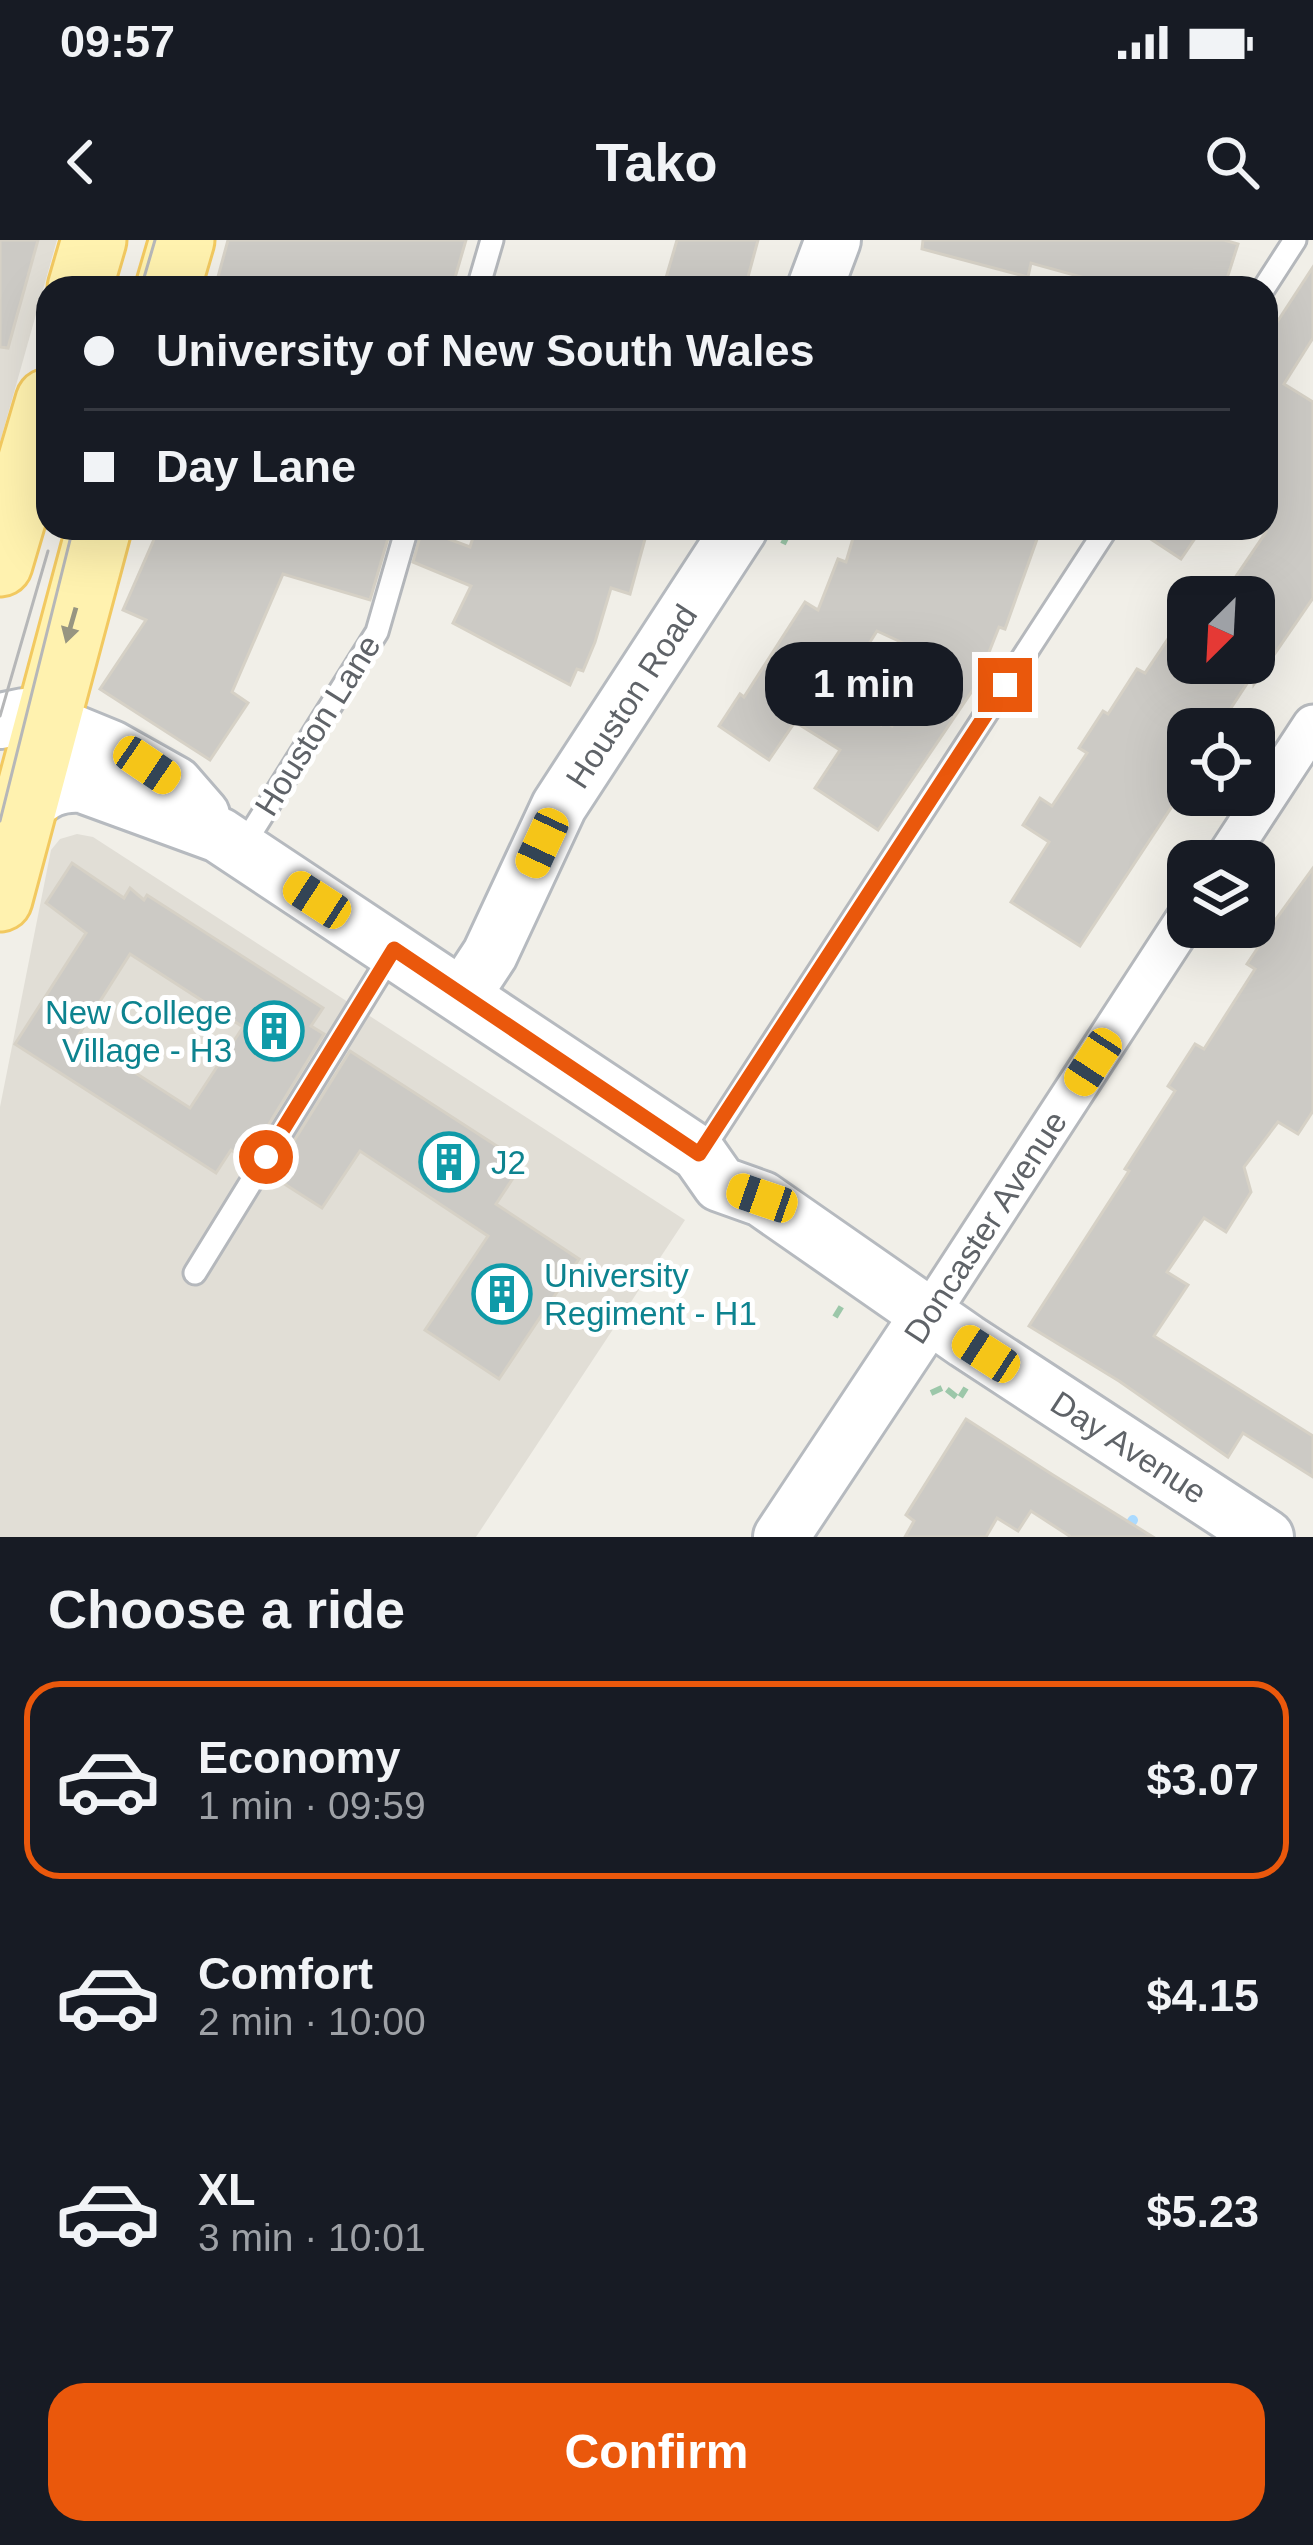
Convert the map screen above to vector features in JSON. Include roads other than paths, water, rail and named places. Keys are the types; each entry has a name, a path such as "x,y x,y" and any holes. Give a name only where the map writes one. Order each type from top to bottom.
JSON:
{"main road":[{"path":"84,276 94,240"},
{"path":"172,276 182,240"},
{"path":"0,564 36,442"},
{"path":"0,899 24,808 22,721 94,540"}],"street":[{"path":"820,276 833,240"},
{"name":"Houston Road","path":"463,995 490,954 559,806 732,540"},
{"name":"Day Avenue","path":"22,721 147,765 175,784 230,843"},
{"path":"1238,840 1313,724"},
{"name":"Day Avenue","path":"24,808 42,792 63,784 82,785 230,843 699,1154 720,1184 762,1198 1266,1537"},
{"name":"Doncaster Avenue","path":"781,1537 1167,948"}],"lane":[{"path":"482,276 492,240"},
{"path":"1272,276 1295,240"},
{"name":"Houston Lane","path":"230,843 377,632 404,540"},
{"path":"699,1154 1099,540"},
{"path":"195,1273 394,949"}],"waterway":[{"path":"1121,1537 1133,1520"}],"tram line":[{"path":"144,276 155,240"},
{"path":"0,821 70,540"},
{"path":"0,716 48,551"}],"place":[{"name":"New College Village - H3","path":"274,1031"},
{"name":"J2","path":"449,1162"},
{"name":"University Regiment - H1","path":"502,1294"}]}
